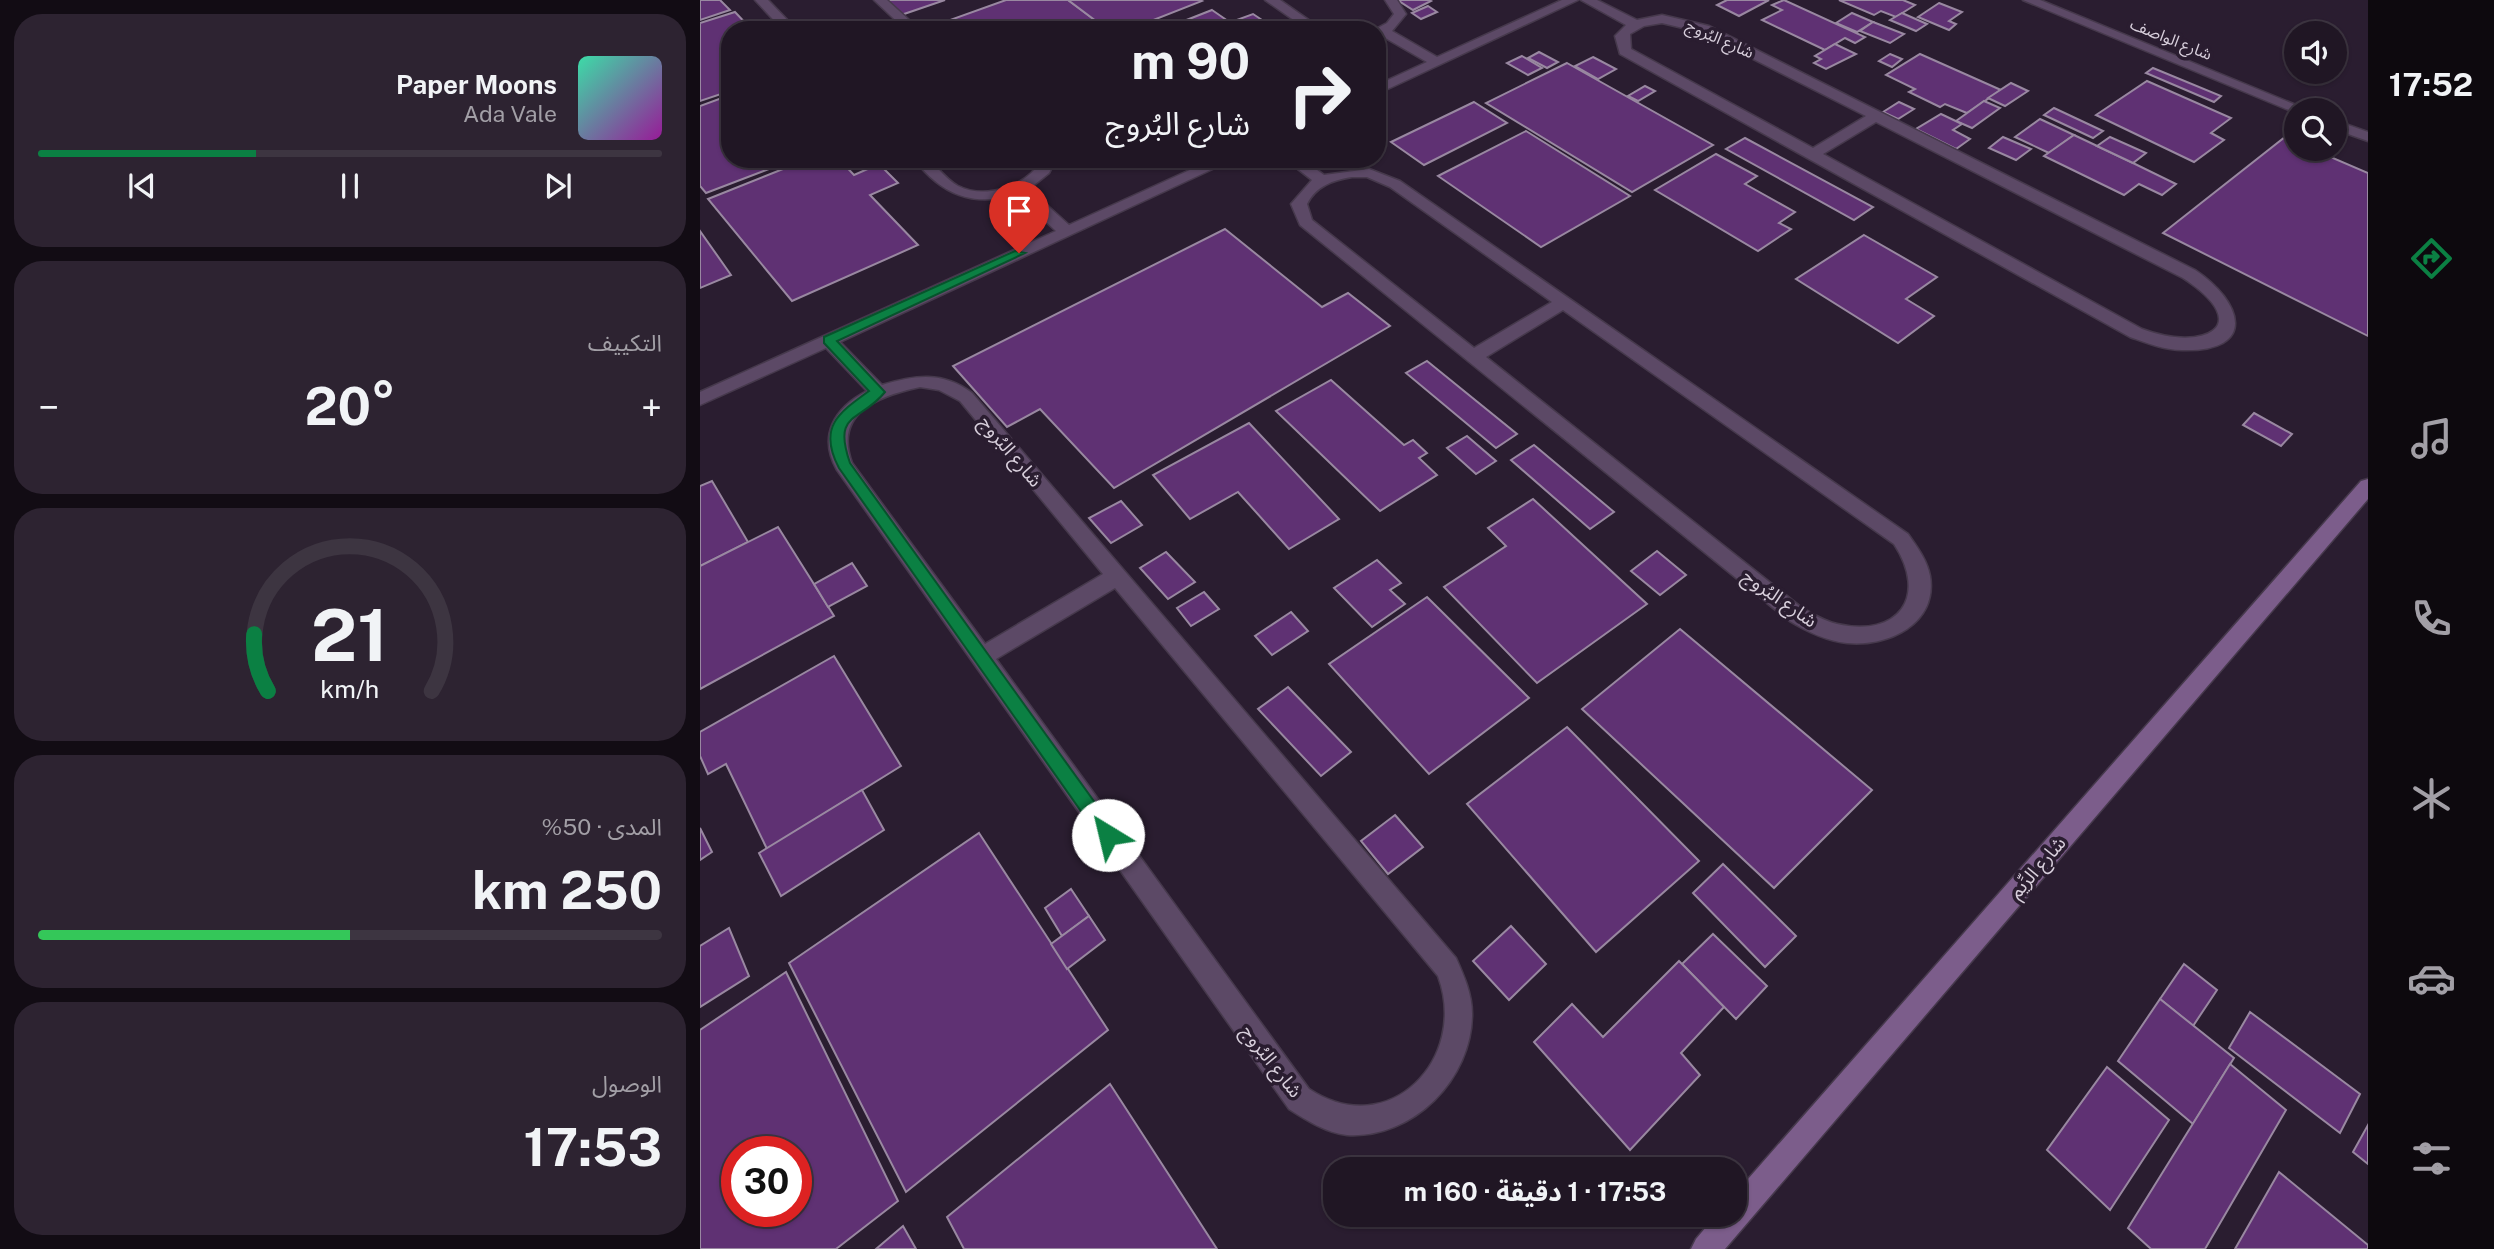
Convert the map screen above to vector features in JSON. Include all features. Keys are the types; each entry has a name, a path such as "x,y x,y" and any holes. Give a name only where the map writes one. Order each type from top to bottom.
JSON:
{"street":[{"path":"761,0 782,21"},
{"path":"880,0 904,21"},
{"path":"1271,0 1303,21"},
{"path":"1386,29 1392,26 1400,14 1391,0"},
{"path":"1386,86 1572,0"},
{"path":"1587,0 1635,24"},
{"name":"شارع الواصف","path":"2029,0 2284,103"},
{"name":"شارع البُروج","path":"1662,19 1690,24 1876,116 2203,282 2223,301 2228,322 2223,331 2202,342 2186,344 2169,343 2136,333 1625,51 1621,36 1635,24 1662,19"},
{"path":"1386,35 1436,62"},
{"path":"1812,155 1876,116"},
{"path":"2347,129 2368,137"},
{"path":"930,168 955,190 985,195 1018,187 1042,173 1044,168"},
{"path":"700,399 1207,168"},
{"path":"1304,168 1321,180"},
{"name":"شارع البُروج","path":"1353,173 1382,177 1565,302 1901,539 1921,570 1923,587 1919,602 1910,617 1876,634 1856,635 1813,625 1795,614 1305,222 1299,204 1303,194 1321,180 1353,173"},
{"path":"1018,187 1067,232"},
{"path":"1473,357 1565,302"},
{"path":"828,340 878,392"},
{"name":"شارع البُروج","path":"920,381 939,382 954,388 1117,576 1447,967 1457,992 1454,1045 1443,1071 1424,1094 1401,1111 1374,1120 1347,1121 1321,1114 1299,1099 837,453 838,427 854,408 878,392 920,381"},
{"name":"شارع الرِّيم","path":"1706,1249 2368,486"},
{"path":"981,657 1117,576"}],"building":[{"path":"700,0 720,0 730,10 700,20"},
{"path":"884,0 945,0 901,15"},
{"path":"1006,0 1068,0 1096,21 951,21"},
{"path":"1068,0 1202,1 1151,21 1096,21"},
{"path":"1727,0 1769,0 1739,16 1717,5"},
{"path":"1784,0 1865,37 1855,43 1845,38 1825,50 1762,20 1782,10 1772,5"},
{"path":"1839,0 1903,0 1915,5 1896,17 1881,11 1874,15"},
{"path":"1399,1 1431,1 1413,10"},
{"path":"1939,3 1962,12 1949,21 1956,24 1949,30 1918,17"},
{"path":"1428,6 1437,12 1421,19 1412,13"},
{"path":"1212,10 1228,21 1184,21"},
{"path":"735,12 744,21 721,21 721,94 700,101 700,23"},
{"path":"1852,13 1873,22 1857,32 1836,23"},
{"path":"1902,13 1927,24 1916,31 1890,20"},
{"path":"1253,14 1264,21 1234,21"},
{"path":"1873,22 1904,34 1890,43 1860,31"},
{"path":"1835,44 1856,54 1826,69 1814,63 1821,59 1815,56"},
{"path":"1539,52 1558,62 1547,68 1528,58"},
{"path":"1890,54 1902,59 1892,67 1879,61"},
{"path":"1920,54 2001,90 1967,113 1945,104 1940,107 1909,92 1915,89 1886,75"},
{"path":"1522,56 1542,68 1528,75 1507,63"},
{"path":"1593,57 1616,69 1598,79 1575,66"},
{"path":"1567,63 1713,145 1632,192 1486,103"},
{"path":"2153,68 2221,96 2214,102 2146,73"},
{"path":"2147,81 2231,118 2211,133 2224,140 2194,162 2096,115"},
{"path":"2011,83 2028,91 2005,106 1988,98"},
{"path":"1645,86 1655,91 1638,101 1628,96"},
{"path":"721,98 721,168 771,168 706,193 700,186 700,106"},
{"path":"1984,101 2000,108 1972,128 1956,121"},
{"path":"1474,102 1507,123 1424,165 1391,142"},
{"path":"1899,102 1914,109 1898,119 1883,112"},
{"path":"2054,108 2103,131 2093,138 2044,115"},
{"path":"1941,114 1962,124 1953,130 1970,139 1956,149 1916,129"},
{"path":"2040,119 2074,135 2049,153 2015,137"},
{"path":"1526,131 1630,196 1541,247 1438,176"},
{"path":"2074,135 2176,184 2162,195 2139,184 2124,195 2044,156"},
{"path":"2003,137 2031,149 2016,160 1989,148"},
{"path":"2110,137 2146,153 2133,163 2097,146"},
{"path":"1745,138 1873,207 1854,220 1726,149"},
{"path":"2284,138 2284,161 2340,161 2368,173 2368,336 2163,233"},
{"path":"1716,154 1757,176 1745,184 1795,212 1779,223 1791,229 1758,251 1655,190"},
{"path":"786,168 847,168 854,175 870,168 883,168 898,183 870,195 918,245 792,301 708,199"},
{"path":"1225,229 1322,307 1348,293 1390,326 1114,488 1040,409 1007,427 953,366"},
{"path":"700,231 731,275 700,288"},
{"path":"1864,235 1937,277 1906,299 1934,316 1898,343 1796,279"},
{"path":"1427,361 1517,434 1496,448 1406,373"},
{"path":"1331,380 1404,445 1413,440 1427,453 1419,458 1437,475 1380,511 1276,411"},
{"path":"2254,413 2292,434 2281,446 2243,425"},
{"path":"1249,423 1339,519 1289,549 1238,492 1190,519 1153,475"},
{"path":"1467,436 1496,461 1476,474 1447,448"},
{"path":"1534,445 1614,512 1590,529 1511,460"},
{"path":"712,481 748,542 700,566 700,486"},
{"path":"1533,499 1647,604 1537,683 1444,587 1506,546 1488,528"},
{"path":"1121,501 1142,525 1111,543 1089,518"},
{"path":"778,527 834,616 700,689 700,566"},
{"path":"1657,551 1686,575 1660,595 1631,571"},
{"path":"1166,552 1195,582 1168,599 1140,568"},
{"path":"1377,560 1401,583 1390,590 1405,604 1372,627 1334,588"},
{"path":"852,563 867,586 828,607 814,584"},
{"path":"1204,592 1219,609 1191,626 1177,608"},
{"path":"1427,597 1529,698 1429,774 1329,664"},
{"path":"1291,612 1308,631 1272,655 1255,636"},
{"path":"1680,629 1872,790 1774,888 1582,709"},
{"path":"834,656 901,766 767,849 726,764 708,774 700,756 700,732"},
{"path":"1288,687 1351,752 1321,776 1258,709"},
{"path":"1567,727 1699,861 1596,952 1467,804"},
{"path":"862,790 884,830 781,896 759,853"},
{"path":"1395,815 1423,847 1388,874 1361,841"},
{"path":"700,828 712,852 700,860"},
{"path":"979,833 1108,1030 906,1192 789,963"},
{"path":"1723,864 1796,936 1765,967 1693,893"},
{"path":"1071,889 1089,916 1062,936 1045,908"},
{"path":"1089,916 1105,940 1067,969 1051,944"},
{"path":"1511,926 1546,964 1509,1000 1473,961"},
{"path":"729,928 749,976 700,1007 700,946"},
{"path":"1713,934 1767,986 1736,1019 1682,964"},
{"path":"1679,961 1724,1007 1681,1053 1700,1075 1630,1150 1534,1042 1572,1004 1603,1037"},
{"path":"2184,964 2217,990 2193,1026 2160,999"},
{"path":"786,972 898,1201 836,1249 700,1249 700,1030"},
{"path":"2160,999 2234,1058 2193,1124 2118,1061"},
{"path":"2250,1012 2360,1094 2340,1133 2229,1048"},
{"path":"2230,1064 2286,1110 2205,1249 2151,1249 2128,1228"},
{"path":"2107,1067 2169,1120 2110,1210 2047,1150"},
{"path":"1110,1084 1217,1249 964,1249 947,1217"},
{"path":"2368,1125 2368,1164 2353,1152"},
{"path":"2279,1172 2368,1245 2368,1249 2235,1249"},
{"path":"903,1226 916,1249 876,1249"}],"route":[{"path":"1019,253 828,340 878,392 848,414 838,427 835,441 837,453 844,465 1108,835"}]}
